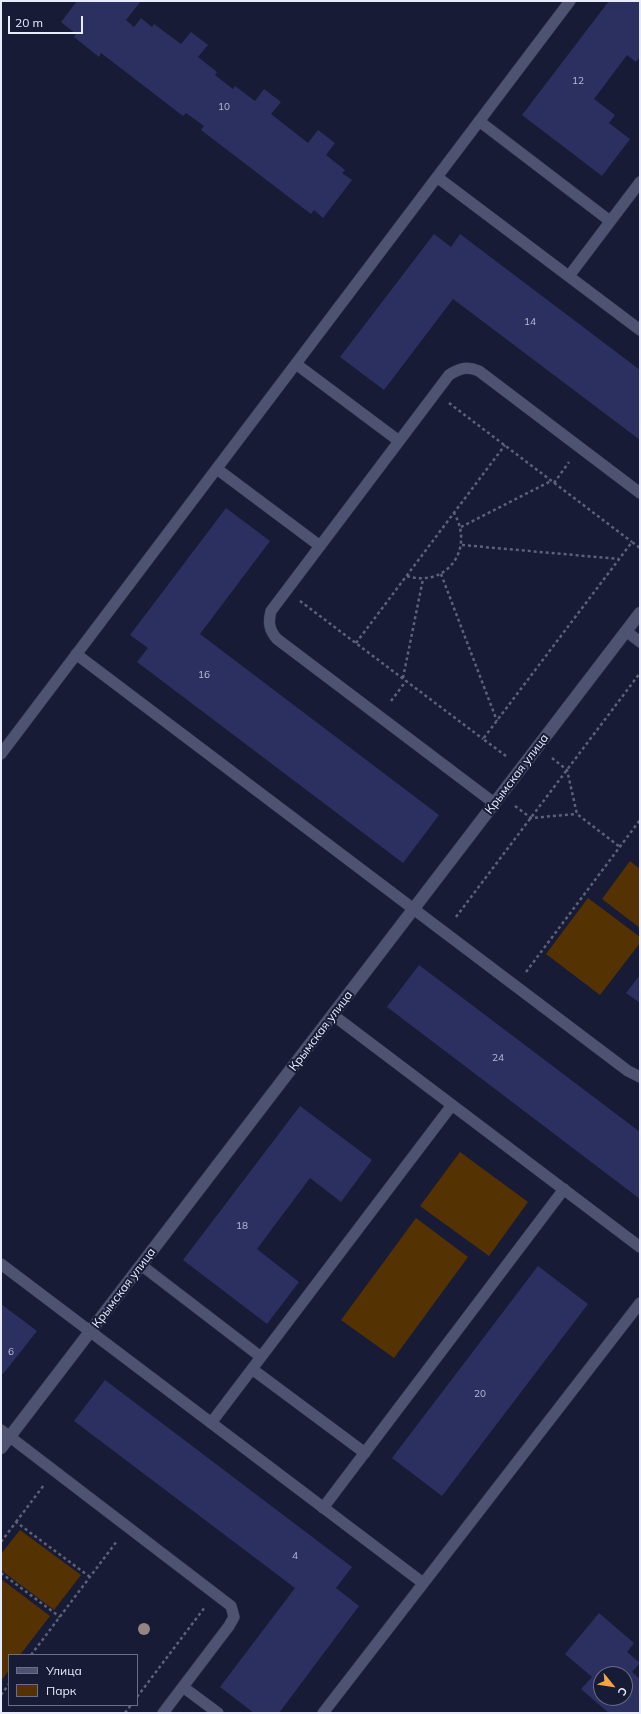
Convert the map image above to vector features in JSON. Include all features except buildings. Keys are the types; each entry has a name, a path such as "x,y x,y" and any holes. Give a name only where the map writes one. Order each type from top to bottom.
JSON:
{"street":[{"name":"Крымская улица","path":"1,1448 6,1433 90,1332 640,613"}],"lane":[{"path":"1,754 570,1"},
{"path":"479,121 610,221"},
{"path":"437,177 640,330"},
{"path":"569,276 640,182"},
{"path":"296,364 399,441"},
{"path":"498,799 379,716 272,634 268,619 271,611 449,375 464,367 479,371 640,493"},
{"path":"217,469 320,546"},
{"path":"626,631 640,642"},
{"path":"76,654 628,1071 640,1077"},
{"path":"333,1015 640,1247"},
{"path":"211,1423 452,1105"},
{"path":"324,1508 364,1453 564,1190"},
{"path":"1,1264 423,1583"},
{"path":"141,1266 261,1357"},
{"path":"323,1713 640,1303"},
{"path":"252,1369 364,1453"},
{"path":"6,1433 232,1606 234,1617 163,1713"},
{"path":"183,1686 218,1713"}],"path":[{"path":"435,393 640,548"},
{"path":"356,643 505,445"},
{"path":"461,527 553,482 581,448"},
{"path":"406,576 423,579 440,574 454,562 462,545 461,527 454,513"},
{"path":"483,739 632,542"},
{"path":"462,545 619,559"},
{"path":"440,574 497,721"},
{"path":"403,678 423,579"},
{"path":"286,590 522,768"},
{"path":"444,932 640,674"},
{"path":"379,716 406,681"},
{"path":"538,747 567,770 577,814 620,847"},
{"path":"498,799 531,818 577,814"},
{"path":"515,986 640,820"},
{"path":"1,1542 55,1471"},
{"path":"16,1522 90,1577"},
{"path":"32,1654 128,1526"},
{"path":"1,1573 60,1617"},
{"path":"138,1696 216,1593"},
{"path":"1,1695 8,1685"}],"green space":[{"path":"630,861 640,869 640,928 602,899"},
{"path":"588,898 640,937 640,943 600,995 546,954"},
{"path":"460,1152 528,1202 489,1256 420,1206"},
{"path":"416,1218 468,1257 394,1358 341,1320"},
{"path":"20,1530 81,1575 54,1610 1,1570 1,1554"},
{"path":"1,1579 50,1616 21,1654 8,1654 8,1671 1,1681"}]}
